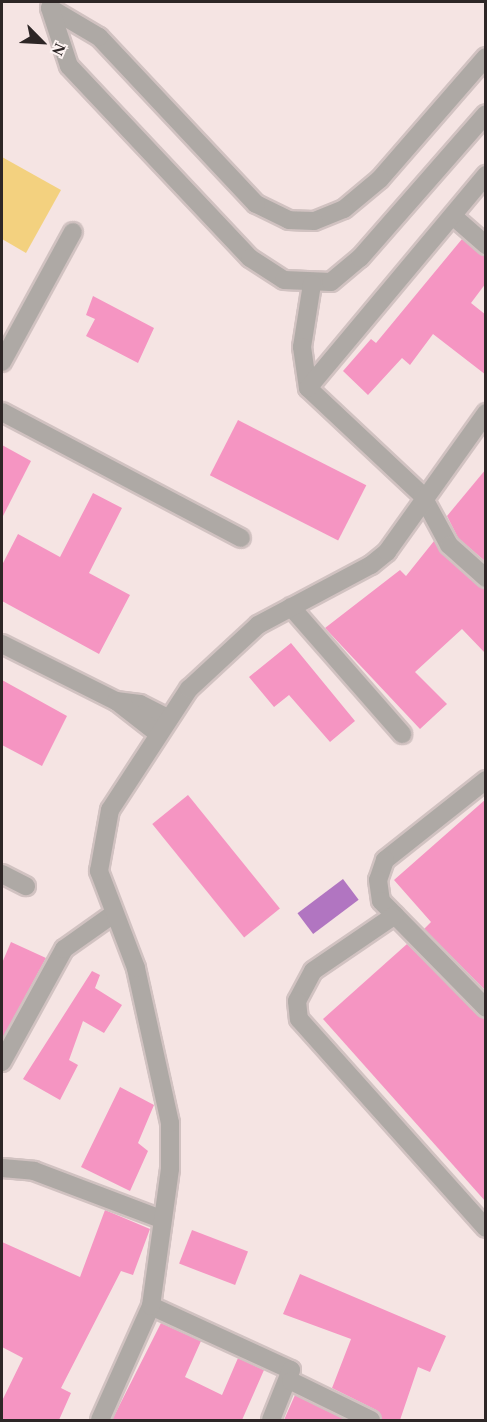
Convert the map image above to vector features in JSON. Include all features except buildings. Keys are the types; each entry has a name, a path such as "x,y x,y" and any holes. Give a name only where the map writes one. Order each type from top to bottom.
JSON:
{"street":[{"path":"47,5 99,37 256,204 289,220 314,221 344,209 380,179 486,57"},
{"path":"47,5 69,66 172,179 250,258 284,280 312,284 331,282 360,258 486,114"},
{"path":"308,388 454,217 486,175"},
{"path":"454,217 486,245"},
{"path":"2,362 73,232"},
{"path":"312,284 302,347 308,388 422,495 448,545 486,578"},
{"path":"2,412 241,538"},
{"path":"100,1420 151,1306 161,1219 170,1169 170,1123 136,968 112,915 99,871 110,810 149,756 158,733 189,689 258,625 371,565 387,552 422,495 486,413"},
{"path":"291,607 402,734"},
{"path":"2,644 116,701 158,733"},
{"path":"116,701 140,704 168,718"},
{"path":"486,780 385,860 378,880 381,901 486,1008"},
{"path":"2,874 26,886"},
{"path":"2,1062 64,949 112,915"},
{"path":"395,915 313,971 297,1000 299,1019 486,1228"},
{"path":"2,1168 34,1171 161,1219"},
{"path":"151,1306 281,1362 291,1370 291,1381 271,1420"},
{"path":"291,1381 371,1420"}],"shaded area":[{"path":"2,157 61,190 26,253 2,239"},
{"path":"343,879 359,900 313,934 297,913"}]}
